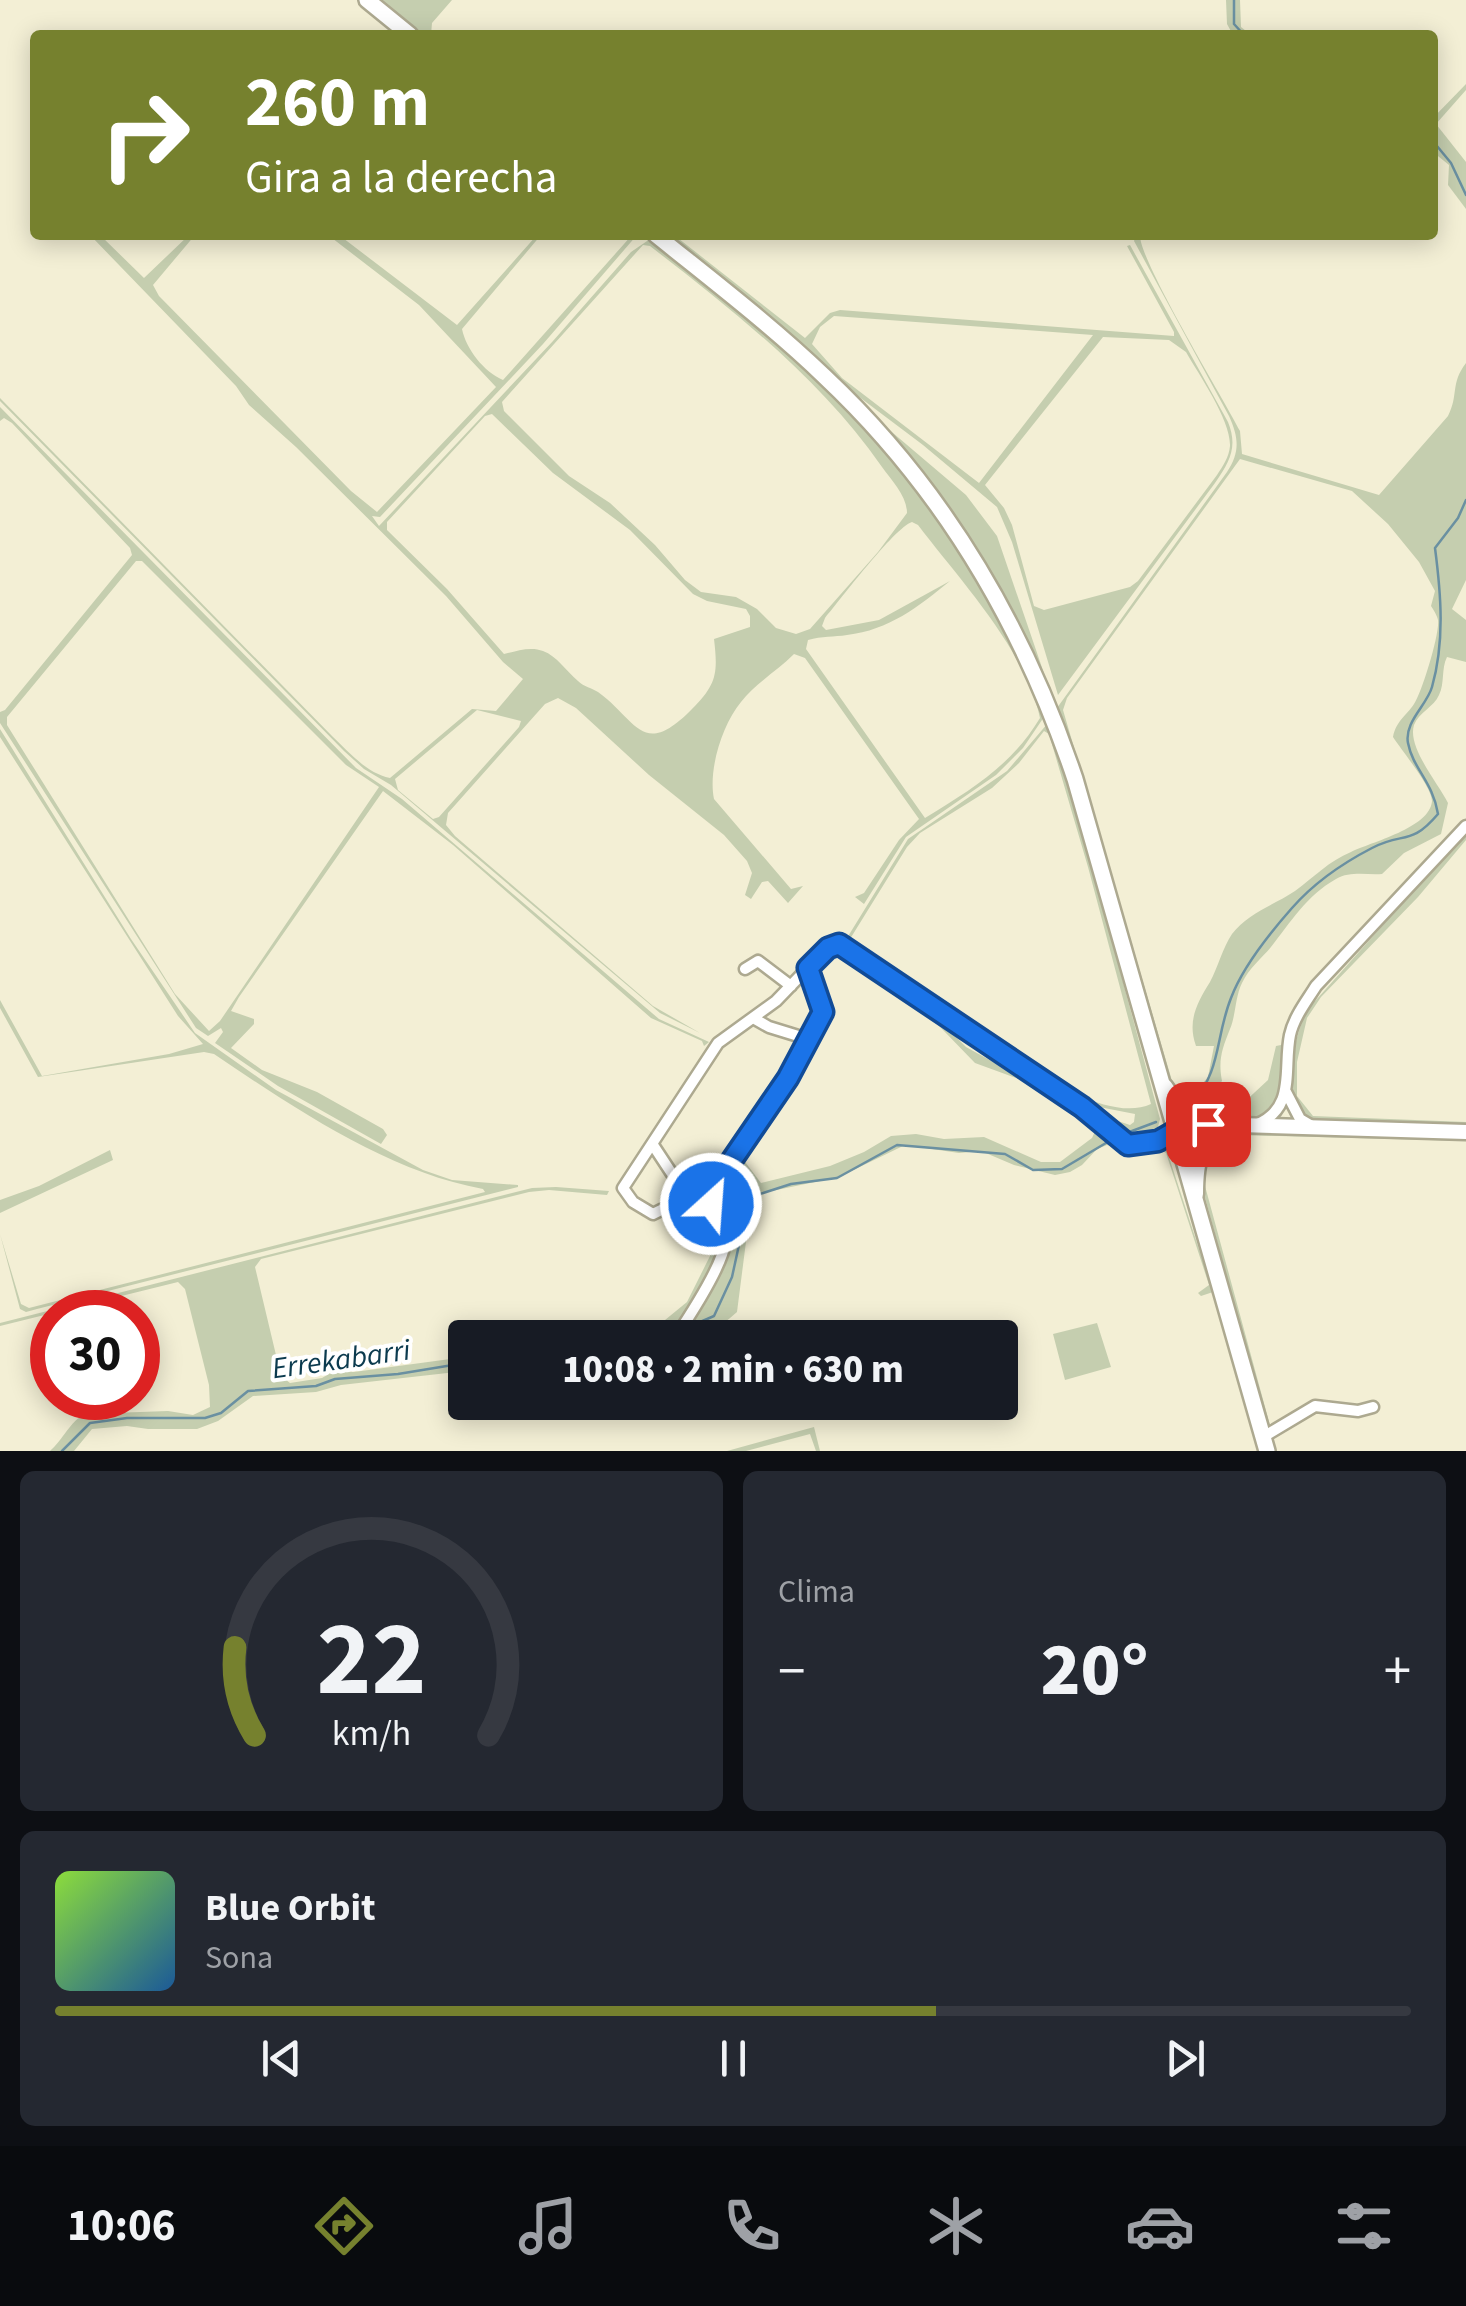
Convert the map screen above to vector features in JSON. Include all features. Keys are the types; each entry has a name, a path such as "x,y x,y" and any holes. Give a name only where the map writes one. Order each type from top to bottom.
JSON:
{"main road":[{"path":"367,0 404,30"},
{"path":"662,240 798,352 851,403 929,494 986,580 1034,671 1062,742 1265,1444"},
{"path":"1157,1074 1180,1106 1201,1124 1203,1147 1196,1174 1196,1205"},
{"path":"1174,1130 1201,1124 1466,1132"},
{"path":"1203,1147 1212,1137 1237,1125"}],"street":[{"path":"1286,1126 1290,1035 1308,999 1466,826"},
{"path":"682,1189 675,1203 653,1214 633,1202 623,1188 718,1043 791,986 828,948 839,944 1082,1107 1128,1145 1158,1141 1174,1130"},
{"path":"745,969 758,961 791,986"},
{"path":"711,1204 717,1182 788,1078 823,1012 808,968"},
{"path":"753,1018 768,1027 808,1039"},
{"path":"1254,1126 1273,1114 1286,1099"},
{"path":"1286,1099 1300,1119 1314,1127"},
{"path":"653,1145 682,1189 711,1204 724,1228 725,1244 686,1320"},
{"path":"1265,1444 1315,1406 1358,1411 1373,1407"}],"green space":[{"path":"378,0 452,0 432,23 431,30 414,30"},
{"path":"1226,0 1240,0 1241,27 1245,30 1230,30"},
{"path":"1466,84 1466,90 1438,122 1438,113"},
{"path":"1438,127 1466,162 1466,209 1448,185 1449,165 1438,156"},
{"path":"95,240 105,240 144,278 184,240 191,240 153,285 159,296 351,491 377,512 496,387 419,305 334,240 346,240 457,325 533,240 537,240 462,329 477,359 503,380 628,240 633,240 543,344 380,517 372,516 379,526 631,252 651,240 796,360 842,404 904,475 982,591 1025,674 1044,717 1023,748 996,775 906,837 864,904 855,897 864,893 899,840 919,819 805,658 794,654 753,689 734,712 718,748 713,775 714,799 791,889 803,886 788,903 768,881 762,882 751,899 745,895 752,873 747,861 724,835 649,775 576,708 558,698 545,704 448,813 446,825 653,1006 700,1033 660,1013 391,785 364,769 344,751 0,398 345,749 366,767 390,778 472,709 496,711 523,679 503,662 446,596 249,405 236,386","holes":["643,245 650,246 744,321 804,375 858,435 904,501 907,513 810,629 796,634 776,628 757,609 736,597 701,592 610,503 569,476 504,411 502,402","492,414 553,473 630,530 693,594 746,609 750,616 750,627 714,639 716,661 711,685 675,724 662,732 641,730 548,653 529,649 504,654 447,589 387,530 387,522 485,416","912,522 1006,641 1021,667 1040,718 1003,763 925,818 806,649 808,640 862,632 890,623 950,581 879,620 826,630 822,626 868,565","477,710 521,721 439,817 433,819 398,790 395,779"]},
{"path":"673,240 680,240 805,338 830,313 840,310 1174,336 1127,246 1130,245 1228,422 1231,454 1215,483 1058,695 1012,542 997,507 846,387 782,327","holes":["834,316 1093,335 979,483 842,378 812,344 820,327","1103,337 1169,340 1186,352 1220,411 1229,435 1225,461 1138,581 1130,587 1044,610 1034,606 1012,525 985,485"]},
{"path":"1141,240 1153,272 1240,431 1242,454 1379,495 1448,416 1458,377 1466,363 1466,580 1452,609 1466,620 1466,662 1447,657 1439,695 1416,720 1413,734 1419,754 1448,803 1441,834 1404,853 1382,874 1347,875 1316,893 1248,973 1223,1049 1222,1081 1201,1106 1216,1112 1229,1099 1240,1106 1268,1080 1276,1046 1281,1045 1280,1100 1272,1110 1249,1120 1208,1116 1185,1105 1208,1077 1214,1046 1196,1046 1195,1012 1229,939 1246,920 1295,891 1336,860 1398,833 1429,811 1431,795 1393,737 1417,697 1430,662 1438,627 1431,606 1435,591 1419,562 1388,524 1352,491 1240,459 1067,698 1063,710 1175,1091 1170,1086 1093,814 1057,708 1227,472 1236,451 1229,416 1134,241"},
{"path":"0,407 356,768 402,799 659,1019 709,1042 704,1046 702,1041 651,1018 453,845 383,791 231,1011 254,1019 254,1024 231,1048 262,1070 317,1092 383,1129 387,1135 381,1144 278,1086 215,1043 223,1032 221,1028 208,1036 196,1028 0,723 0,712 132,555 130,548 12,423 4,418 0,421","holes":["136,561 142,561 346,765 379,787 220,1021 209,1031 175,994 7,725 7,717"]},
{"path":"880,422 966,495 997,536 1049,688 990,569 927,479"},
{"path":"1048,723 1080,823 1160,1119 1156,1135 1143,1143 1127,1140 1094,1113 1130,1125 1135,1114 1094,1106 1043,1076 1097,1102 1126,1108 1151,1104 1049,734 1044,731 1019,763 992,788 920,833 907,847 850,939 991,1041 846,945 908,839 1007,771"},
{"path":"0,729 131,939 195,1033 276,1090 423,1170 452,1180 518,1187 113,1290 100,1290 485,1192 447,1181 377,1153 309,1116 214,1054 204,1052 38,1077 0,1008 0,1000 42,1076 169,1054 203,1044 178,1016 0,737"},
{"path":"1466,832 1466,840 1418,897 1321,997 1307,1018 1297,1062 1297,1096 1313,1116 1466,1122 1466,1126 1309,1119 1294,1097 1292,1082 1294,1051 1308,1009"},
{"path":"912,998 922,1003 966,1047 995,1063 1015,1066 1055,1091 1121,1144 1166,1148 1213,1292 1201,1296 1198,1293 1209,1285 1166,1153 1159,1149 1135,1152 1107,1145 1070,1172 1055,1175 1014,1165 981,1151 959,1153 905,1145 839,1177 752,1195 737,1312 727,1320 688,1320 729,1247 716,1205 718,1189 792,1075 798,1083 742,1158 761,1183 830,1166 891,1136 984,1137 1041,1162 1060,1162 1092,1138 1097,1127 1041,1087 975,1063"},
{"path":"1238,1130 1466,1137 1466,1141 1237,1135 1210,1154 1205,1186 1271,1429 1199,1176 1211,1144"},
{"path":"110,1150 113,1160 0,1213 0,1200 39,1186"},
{"path":"532,1188 609,1191 607,1195 529,1192 261,1259 255,1267 281,1376 290,1383 322,1378 334,1371 354,1372 448,1359 448,1373 341,1385 316,1392 253,1396 218,1421 197,1429 92,1429 74,1451 50,1451 76,1420 160,1420 160,1411 193,1415 210,1407 209,1385 185,1289 178,1282 130,1290"},
{"path":"0,1234 21,1304 29,1308 26,1312 20,1309"},
{"path":"712,1252 719,1256 682,1320 665,1320 687,1302"},
{"path":"30,1315 30,1319 0,1323"},
{"path":"1097,1323 1111,1367 1065,1380 1053,1334"},
{"path":"814,1427 820,1451 816,1451 810,1434 746,1451 727,1451"}],"waterway":[{"name":"Errekabarri","path":"1234,0 1234,24 1239,30"},
{"name":"Errekabarri","path":"1438,147 1451,163 1466,195"},
{"name":"Errekabarri","path":"1191,1105 1213,1066 1236,986 1283,918 1339,867 1383,843 1413,835 1438,814 1411,752 1408,735 1432,687 1439,652 1435,548 1458,518 1466,500"},
{"name":"Errekabarri","path":"1124,1134 1156,1122"},
{"name":"Errekabarri","path":"705,1320 714,1316 732,1277 746,1213 760,1194 791,1184 837,1178 897,1145 1005,1154 1033,1170 1062,1169 1111,1140"},
{"name":"Errekabarri","path":"62,1451 90,1423 127,1418 205,1418 221,1413 248,1391 316,1386 335,1379 448,1366"}],"route":[{"path":"711,1204 717,1182 788,1078 823,1012 808,968 828,948 839,944 1082,1107 1128,1145 1158,1141 1186,1125 1208,1124"}]}
